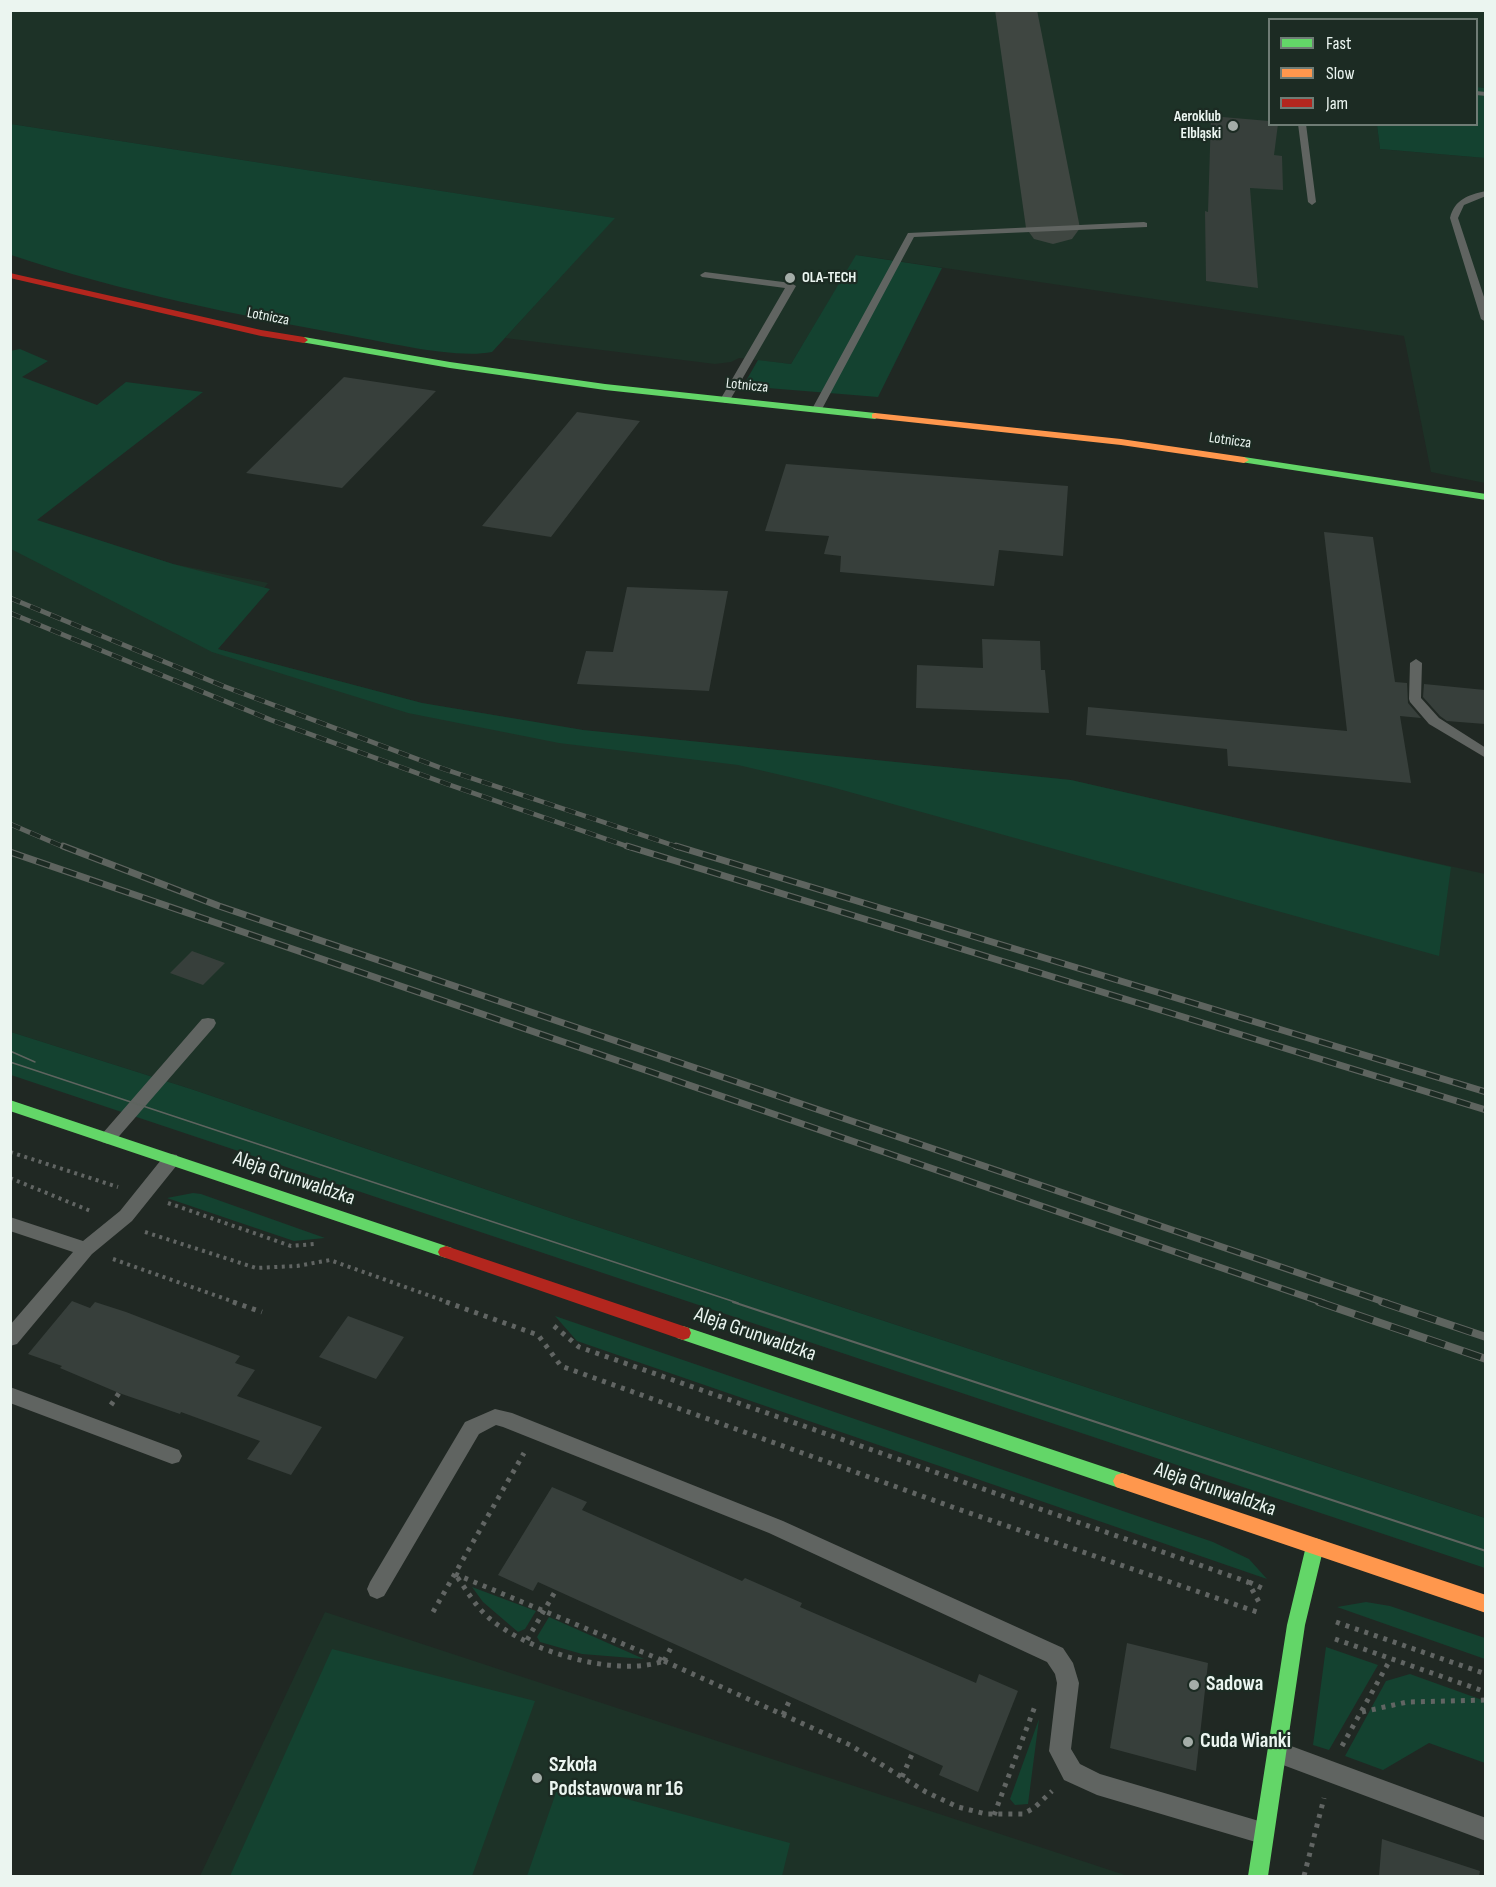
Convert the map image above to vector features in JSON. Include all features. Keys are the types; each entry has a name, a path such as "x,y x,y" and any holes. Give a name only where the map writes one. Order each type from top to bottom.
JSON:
{"street":[{"name":"Lotnicza","path":"10,275 176,315 352,349 593,386 1121,442 1485,497"},
{"name":"Aleja Grunwaldzka","path":"10,1105 1485,1604"},
{"path":"1258,1876 1296,1625 1315,1546"}],"lane":[{"path":"1302,126 1312,202"},
{"path":"1485,193 1460,204 1454,218 1485,319"},
{"path":"817,409 911,235 1144,225"},
{"path":"705,275 791,286 725,400"},
{"path":"1416,663 1415,699 1434,720 1485,754"},
{"path":"108,1138 208,1023"},
{"path":"10,1339 86,1249 118,1222 171,1160"},
{"path":"10,1224 86,1249"},
{"path":"10,1395 172,1456"},
{"path":"377,1589 472,1428 495,1417 776,1527 1055,1655 1065,1670 1068,1683 1060,1750 1072,1772 1097,1784 1263,1833"},
{"path":"1278,1752 1485,1830"}],"path":[{"path":"10,1152 291,1246 321,1243"},
{"path":"10,1178 118,1222 256,1268 297,1266 330,1260 538,1335 561,1366 955,1508 1266,1616 1248,1582"},
{"path":"104,1256 262,1312"},
{"path":"543,1321 553,1325 579,1347 1248,1582 1326,1618 1485,1674"},
{"path":"108,1409 119,1393"},
{"path":"434,1612 536,1432"},
{"path":"455,1574 544,1609 853,1747 902,1777 958,1807 973,1812 994,1815 1029,1812 1072,1772"},
{"path":"455,1574 487,1617 511,1635 583,1662 603,1666 625,1667 664,1662"},
{"path":"527,1640 556,1590"},
{"path":"1296,1625 1485,1692"},
{"path":"664,1662 674,1644"},
{"path":"994,1815 1038,1696"},
{"path":"783,1715 790,1697"},
{"path":"1361,1713 1385,1704 1420,1700 1485,1700"},
{"path":"902,1777 913,1752"}],"shaded area":[{"path":"10,11 1485,11 1485,88 1478,87 1478,18 1268,18 1268,126 1377,126 1380,149 1485,158 1485,483 1431,472 1404,336 857,255 791,364 739,358 731,362 715,364 505,338 614,218 11,124"},
{"path":"11,512 173,564 268,583 218,649 422,703 583,730 1071,780 1485,874 1485,1518 564,1216 194,1090 11,1032"},
{"name":"Szkoła Podstawowa nr 16","path":"325,1612 1128,1876 200,1876"}],"green space":[{"path":"1478,87 1485,88 1485,158 1380,149 1377,126 1478,126"},
{"path":"11,124 615,218 492,352 477,354 442,352 180,302 11,255"},
{"path":"856,255 942,268 878,397 743,386 758,360 791,364"},
{"path":"20,349 48,361 22,377 97,405 126,382 203,392 37,520 173,564 270,589 218,649 422,703 583,730 1071,780 1451,867 1439,956 828,786 738,765 559,743 408,713 212,652 11,549 10,351"},
{"path":"11,1032 194,1090 564,1216 1485,1518 1485,1568 11,1075"},
{"path":"193,1193 325,1238 294,1241 167,1198"},
{"path":"555,1316 1213,1542 1249,1559 1267,1579 577,1341"},
{"path":"472,1587 536,1611 525,1629 518,1632 483,1602"},
{"path":"1366,1602 1390,1606 1485,1638 1485,1659 1337,1607"},
{"path":"549,1617 644,1659 582,1654 540,1642 537,1637"},
{"path":"1326,1647 1378,1665 1329,1750 1313,1745"},
{"path":"332,1649 535,1701 472,1876 230,1876"},
{"path":"1410,1674 1485,1701 1485,1763 1429,1743 1383,1770 1345,1756 1386,1681"},
{"path":"1039,1719 1028,1804 1015,1805 1010,1799"},
{"path":"560,1781 790,1843 782,1876 527,1876"}],"building":[{"path":"1211,116 1268,121 1268,126 1278,126 1274,155 1282,156 1283,190 1250,188 1258,288 1206,281 1205,211 1208,212"},
{"path":"344,377 436,391 342,488 246,473"},
{"path":"577,412 640,421 551,537 482,526"},
{"path":"786,464 1068,486 1063,556 999,550 994,586 840,572 841,556 824,554 829,536 765,531"},
{"path":"1324,532 1373,537 1395,682 1407,683 1408,703 1421,718 1400,716 1411,783 1228,766 1227,749 1086,735 1088,707 1347,731"},
{"path":"627,587 728,591 709,691 577,684 586,651 613,652"},
{"path":"982,639 1040,641 1041,670 1045,670 1049,713 916,708 917,665 983,668"},
{"path":"1424,684 1485,690 1485,724 1447,721 1423,697"},
{"path":"192,951 225,963 203,985 170,973"},
{"path":"72,1301 90,1308 95,1302 126,1312 240,1356 235,1363 255,1370 237,1396 322,1427 291,1475 247,1459 260,1441 181,1412 180,1414 119,1393 60,1368 62,1366 28,1354"},
{"path":"348,1316 404,1337 376,1379 319,1357"},
{"path":"552,1487 587,1502 582,1510 742,1581 745,1578 802,1603 800,1607 976,1683 979,1674 1018,1691 978,1792 939,1775 943,1766 538,1582 533,1591 498,1575"},
{"path":"1127,1643 1208,1663 1196,1771 1110,1748"},
{"path":"1382,1839 1480,1871 1479,1876 1379,1876"}],"taxiway":[{"path":"1016,10 1053,228"}],"tram line":[{"path":"10,1051 35,1062"},
{"path":"10,1062 738,1303"},
{"path":"733,1302 1486,1551"}],"railway":[{"path":"10,598 223,686 441,768 681,848"},
{"path":"10,613 271,720 632,848"},
{"path":"10,824 66,848"},
{"path":"63,846 219,906 1387,1303"},
{"path":"627,846 1486,1110"},
{"path":"676,846 1486,1092"},
{"path":"10,852 1324,1303"},
{"path":"1319,1302 1486,1359"},
{"path":"1382,1302 1486,1337"}],"traffic: fast":[{"path":"304,340 450,365 605,387 875,416"},
{"path":"1244,460 1486,497"},
{"path":"10,1105 446,1252"},
{"path":"683,1333 1122,1481"},
{"path":"1258,1876 1296,1625 1315,1546"}],"traffic: slow":[{"path":"875,416 1121,442 1244,460"},
{"path":"1122,1481 1486,1604"}],"traffic: jam":[{"path":"10,275 261,333 304,340"},
{"path":"446,1252 683,1333"}],"place":[{"name":"Aeroklub Elbląski","path":"1233,126"},
{"name":"OLA-TECH","path":"790,278"},
{"name":"Sadowa","path":"1194,1685"},
{"name":"Cuda Wianki","path":"1188,1742"},
{"name":"Szkoła Podstawowa nr 16","path":"537,1778"}]}
